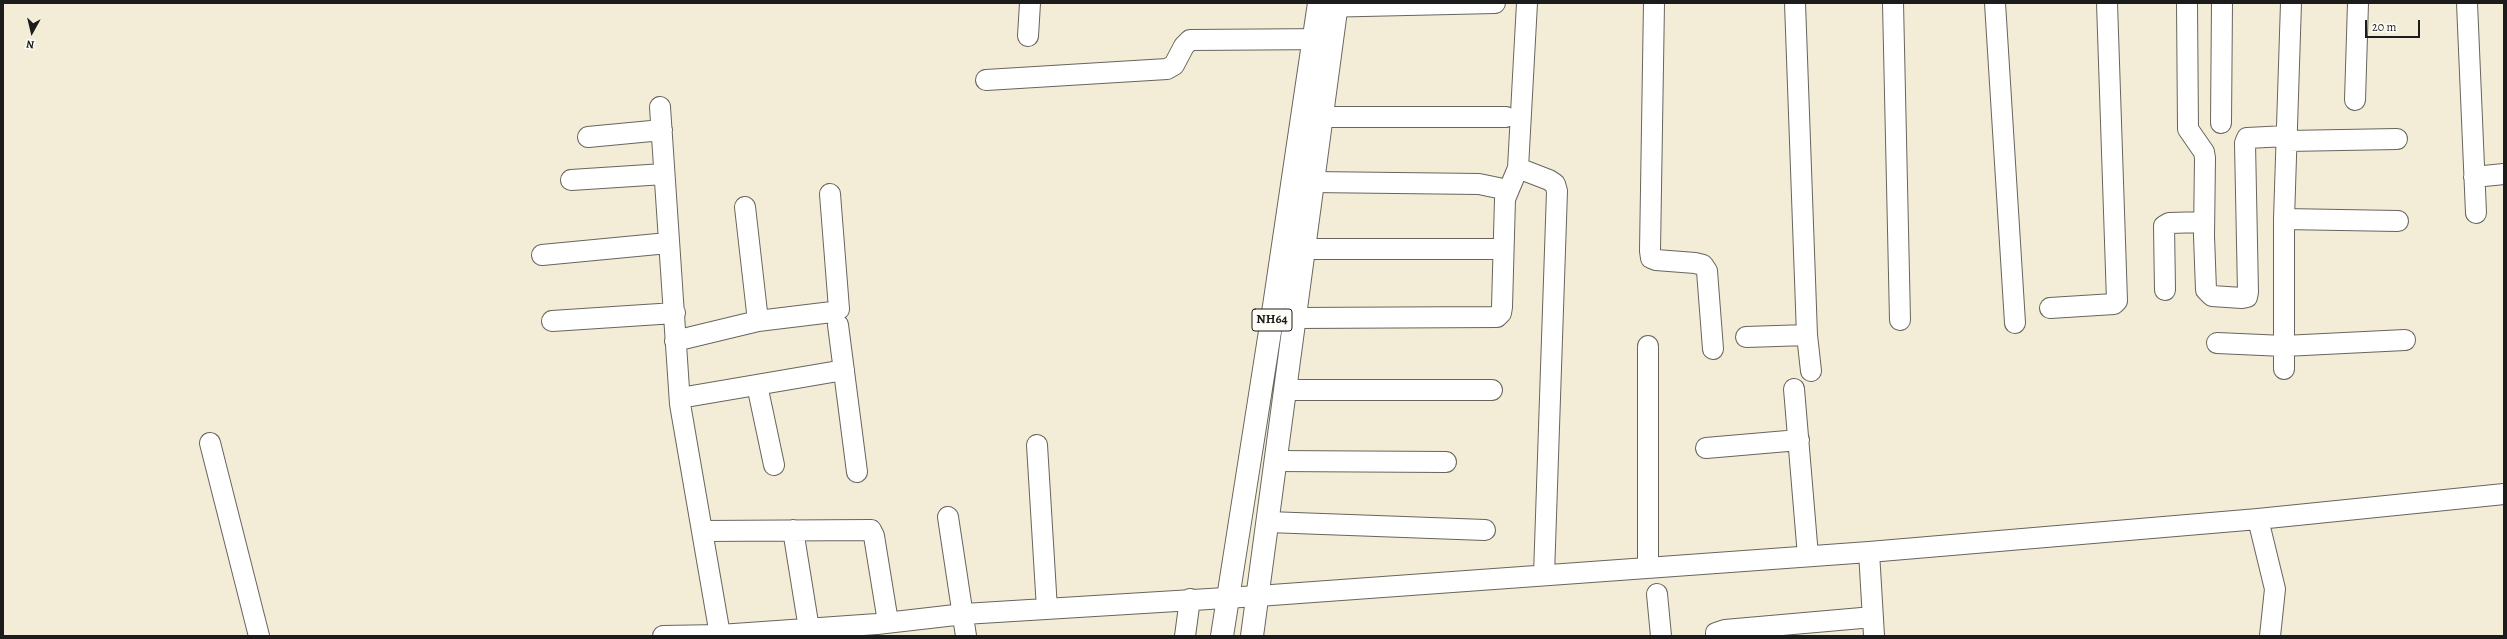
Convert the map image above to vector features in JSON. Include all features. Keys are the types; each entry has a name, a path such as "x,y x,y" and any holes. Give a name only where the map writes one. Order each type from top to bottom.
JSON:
{"highway":[{"name":"NH64","path":"1222,636 1227,597 1324,39 1328,5"},
{"name":"NH64","path":"1252,636 1322,117 1324,39"}],"street":[{"path":"1028,36 1030,3"},
{"path":"1328,5 1495,3"},
{"path":"1295,318 1497,317 1501,313 1505,199 1518,168 1527,3"},
{"path":"1654,3 1651,258 1656,260 1703,265 1707,271 1713,349"},
{"path":"1795,3 1807,335 1811,370"},
{"path":"1893,3 1900,320"},
{"path":"1995,3 2015,323"},
{"path":"2050,308 2114,304 2117,301 2107,3"},
{"path":"2187,3 2188,129 2204,152 2205,158 2204,222 2206,293 2212,296 2247,297 2245,143 2250,136 2287,138 2397,139"},
{"path":"2221,123 2222,3"},
{"path":"2284,369 2284,219 2291,3"},
{"path":"2355,100 2358,3"},
{"path":"2467,3 2476,213"},
{"path":"986,80 1167,69 1174,65 1184,46 1190,40 1324,39"},
{"path":"660,107 668,243 680,398 720,635"},
{"path":"1322,117 1506,117"},
{"path":"588,137 662,130"},
{"path":"1518,168 1549,180 1555,184 1557,191 1544,575"},
{"path":"570,180 664,174"},
{"path":"2474,177 2504,174"},
{"path":"1313,182 1479,184 1508,190"},
{"path":"675,341 758,321 832,312 839,309 830,194"},
{"path":"745,208 758,321"},
{"path":"2284,219 2398,221"},
{"path":"2165,290 2164,226 2169,223 2204,222"},
{"path":"542,255 668,243"},
{"path":"1304,249 1504,249"},
{"path":"552,321 674,313"},
{"path":"838,325 857,472"},
{"path":"1746,337 1807,335"},
{"path":"2217,343 2284,346 2404,340"},
{"path":"1648,346 1648,567"},
{"path":"680,398 844,370"},
{"path":"757,385 774,465"},
{"path":"1794,389 1808,556"},
{"path":"1286,390 1492,390"},
{"path":"1706,448 1799,440"},
{"path":"210,443 259,636"},
{"path":"1037,445 1047,609"},
{"path":"1276,461 1446,462"},
{"path":"663,636 720,635 808,629 881,627 964,614 1258,596 1870,552 2258,519 2504,494"},
{"path":"948,517 964,614 966,636"},
{"path":"2258,519 2275,589 2270,636"},
{"path":"1268,522 1485,530"},
{"path":"793,530 808,629"},
{"path":"702,531 871,530 874,536 881,627"},
{"path":"1716,636 1716,633 1725,630 1811,629 1874,626 1870,552"},
{"path":"1657,594 1661,636"},
{"path":"1185,636 1190,600"}]}
